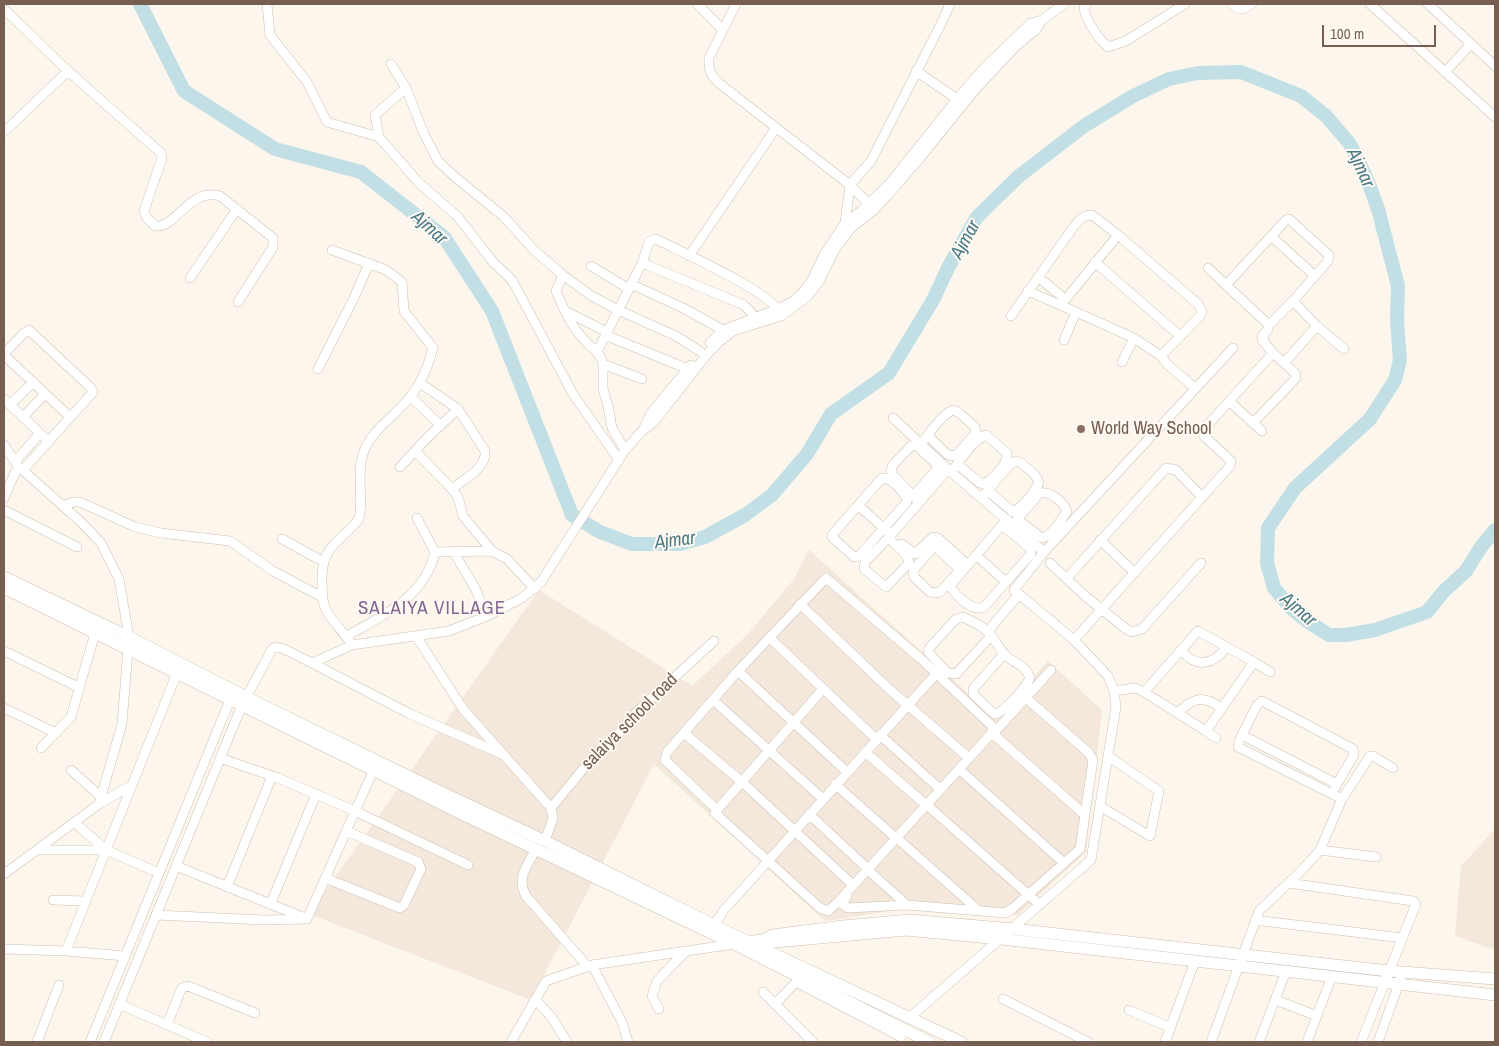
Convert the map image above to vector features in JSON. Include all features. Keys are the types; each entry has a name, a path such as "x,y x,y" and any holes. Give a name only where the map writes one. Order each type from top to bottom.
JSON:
{"street":[{"path":"266,4 270,35 307,82 326,122 379,137"},
{"path":"697,4 723,30"},
{"path":"736,4 709,58 712,76 850,185 869,204"},
{"path":"848,225 850,185 871,161 950,4"},
{"path":"312,663 352,645 449,631 487,616 522,598 538,586 625,450 641,432 654,422 708,354 733,331 779,312 803,292 812,280 824,255 848,225 888,184 957,99 1036,30 1042,20 1064,4"},
{"path":"1087,4 1084,8 1085,14 1094,30 1108,47 1126,41 1185,4"},
{"path":"1232,4 1239,9 1252,4"},
{"path":"1370,4 1445,72 1494,112"},
{"path":"1428,4 1495,66"},
{"path":"4,9 68,71 161,153 162,158 144,211 147,218 155,226 163,225 197,198 212,194 220,196 273,238 274,243 238,302"},
{"path":"1445,72 1471,44"},
{"path":"391,64 406,88 424,134 438,161 503,216 535,251 590,295 676,336 701,352"},
{"path":"4,132 68,71"},
{"path":"916,71 957,99"},
{"path":"848,225 874,210 888,195 920,158 972,87"},
{"path":"406,88 375,114 379,137 418,182 458,218 493,262 512,280 573,394 619,460"},
{"path":"690,256 776,128"},
{"path":"190,278 237,209"},
{"path":"1011,316 1072,228 1081,218 1092,215 1099,218 1198,304 1202,311 1200,316 1161,356"},
{"path":"1226,285 1286,220 1289,220 1329,255 1328,261 1262,336 1264,339 1262,340 1273,353 1296,373 1296,378 1253,423"},
{"path":"1063,302 1118,235"},
{"path":"1271,236 1315,276"},
{"path":"597,352 642,263 649,242 656,239 765,296 779,312"},
{"path":"332,250 386,270 402,282 404,311 433,348 424,378 411,397 372,435 363,454 359,476 361,495 360,519 338,539 328,552 322,568 322,597 325,608 352,645"},
{"path":"1095,262 1180,336"},
{"path":"318,369 354,298 369,263"},
{"path":"642,263 744,305 756,318"},
{"path":"591,266 630,286 683,308 723,330"},
{"path":"1208,268 1270,325"},
{"path":"563,275 556,291 568,319 584,342 597,352 601,358 603,364 603,389 612,428 625,450"},
{"path":"1038,278 1076,312 1134,338 1161,356 1167,364 1195,388"},
{"path":"1028,291 1063,302"},
{"path":"1293,301 1344,350"},
{"path":"565,310 606,334 688,369"},
{"path":"641,432 651,413 701,352 723,330 779,312"},
{"path":"1064,340 1076,312"},
{"path":"1284,363 1317,326"},
{"path":"19,466 48,441 93,392 90,387 29,330 4,354 70,417"},
{"path":"1122,362 1134,338"},
{"path":"901,1037 912,1019 1091,860 1116,707 1114,691 1108,676 1074,640 1014,590 1044,552 1233,348"},
{"path":"1074,640 1230,466 1231,461 1204,436 1203,430 1273,353"},
{"path":"603,364 642,379"},
{"path":"33,382 7,402 48,441"},
{"path":"420,383 458,409 485,450 486,457 482,465 452,489"},
{"path":"23,417 45,394"},
{"path":"411,397 440,425"},
{"path":"1229,401 1262,431"},
{"path":"400,467 458,409"},
{"path":"921,444 945,416 953,410 958,412 976,430 976,433 970,440 957,454 952,456 947,454 928,436"},
{"path":"893,418 949,470 985,494 1013,512 1033,493 1039,483 1037,477 1020,462 1014,462 985,494"},
{"path":"4,498 19,466 40,433"},
{"path":"916,499 957,464 980,437 986,435 1007,454 1008,459 999,471 985,484 980,484 957,464"},
{"path":"4,445 19,466 64,506 101,543 119,579 129,637 122,724 100,801"},
{"path":"858,505 888,534 910,560 886,586 864,568 864,565 888,534 916,499 938,468 917,446 911,446 892,466 891,473 916,499"},
{"path":"415,451 452,489 458,497 464,516 492,551 507,559 538,586"},
{"path":"1067,578 1166,468 1176,470 1202,497"},
{"path":"882,478 891,482 907,498 907,502 888,534 854,557 832,537 882,478"},
{"path":"985,494 1010,522 1031,549 1031,554 984,607 972,608 951,588 953,582 976,556 1010,522 1040,493 1044,492 1054,496 1068,511 1053,530 1046,537 1042,538 1010,522"},
{"path":"64,506 72,502 80,502 135,527 160,533 230,541 273,571 322,597"},
{"path":"4,510 77,547"},
{"path":"347,636 399,606 428,574 435,552 417,518"},
{"path":"1010,522 1044,552"},
{"path":"888,534 915,554 934,537 958,568 958,571 940,592 935,594 930,592 914,577 913,572 937,543"},
{"path":"282,540 324,562"},
{"path":"1100,540 1134,573"},
{"path":"937,543 968,565"},
{"path":"435,552 492,551"},
{"path":"453,552 475,588 487,616"},
{"path":"976,556 1006,582"},
{"path":"1050,563 1084,595 1132,632 1142,629 1201,563"},
{"path":"4,577 129,637 232,695 527,839 536,849 734,944 901,1037"},
{"path":"717,810 664,760 667,752 738,671 826,578 936,674 993,729 990,735 940,789 927,806"},
{"path":"4,588 177,673 232,695"},
{"path":"1004,654 973,689 973,694 994,714 1005,708 1030,678 1024,668 1004,654 989,634 963,617 956,618 930,647 928,652 948,673 956,674 989,634 1019,594"},
{"path":"800,604 907,705 969,758"},
{"path":"1144,692 1198,631 1270,672"},
{"path":"41,748 71,717 96,633"},
{"path":"416,636 463,709 551,808 553,818 545,841"},
{"path":"770,638 823,689 940,789"},
{"name":"salaiya school road","path":"551,808 598,751 624,729 628,720 714,641"},
{"path":"104,1042 244,701 272,649 276,647 284,649 410,714 504,755"},
{"path":"1180,650 1192,661 1201,663 1215,659 1227,647"},
{"path":"4,651 80,688"},
{"path":"1206,731 1254,662"},
{"path":"1026,698 1088,752 1093,760 1080,849 1012,910 1005,913 907,905 844,907 842,904 843,900 869,870 1051,670"},
{"path":"738,671 847,772"},
{"path":"66,951 177,673"},
{"path":"714,925 724,910 835,784 936,674"},
{"path":"1114,691 1134,688 1144,692 1216,738"},
{"path":"823,689 715,813 820,908 828,911 869,870"},
{"path":"90,1042 232,695"},
{"path":"1177,713 1193,700 1201,699 1211,700 1222,708"},
{"path":"712,700 823,799"},
{"path":"244,701 373,770 527,839 545,841 714,925 959,1042"},
{"path":"1331,794 1355,752 1262,701 1257,706 1238,747 1331,794 1342,799"},
{"path":"4,708 56,733"},
{"path":"684,733 741,782 853,885"},
{"path":"993,734 1085,815"},
{"path":"1242,735 1337,784"},
{"path":"865,752 1040,905"},
{"path":"1353,755 1362,760"},
{"path":"1100,806 1150,836 1160,791 1108,756"},
{"path":"1211,1042 1259,911 1320,850 1342,799 1370,756 1394,768"},
{"path":"220,758 316,794 468,865"},
{"path":"71,770 100,801"},
{"path":"307,919 373,770"},
{"path":"960,770 1064,863"},
{"path":"227,887 272,776"},
{"path":"835,784 978,910"},
{"path":"4,874 100,801 132,785"},
{"path":"271,903 316,794"},
{"path":"809,814 907,905"},
{"path":"74,822 106,850 159,874"},
{"path":"325,878 400,908 404,905 421,869 418,862 346,831"},
{"path":"536,849 522,877 521,886 526,896 590,966 622,1022 628,1042"},
{"path":"37,850 106,850"},
{"path":"1320,850 1376,857"},
{"path":"176,866 307,919"},
{"path":"1289,882 1413,901 1416,905 1360,1042"},
{"path":"53,900 85,902"},
{"path":"156,915 264,920 307,919"},
{"path":"762,940 773,935 793,932 910,920 1013,929 1242,961 1286,971 1495,995"},
{"path":"1255,920 1402,938"},
{"path":"511,1042 546,981 590,966 749,941 776,942 904,930 1195,961 1242,961 1495,979"},
{"path":"4,948 125,956"},
{"path":"659,1009 652,996 658,981 684,952"},
{"path":"1165,1042 1195,961"},
{"path":"1259,1042 1286,971"},
{"path":"1378,1042 1403,972"},
{"path":"1307,1042 1332,976"},
{"path":"775,1004 796,982 901,1037 928,1042"},
{"path":"37,1042 59,985"},
{"path":"168,1025 182,988 188,986 255,1013"},
{"path":"763,992 813,1042"},
{"path":"535,999 552,1018 566,1042"},
{"path":"1003,999 1083,1041"},
{"path":"1276,1000 1317,1016"},
{"path":"119,1004 206,1042"},
{"path":"1129,1010 1171,1028"}],"shaded area":[{"path":"809,550 997,719 1048,661 1102,710 1086,852 1018,915 909,908 825,921 654,764 531,1000 309,914 539,590 692,686 747,635 794,579"},
{"path":"1495,829 1495,950 1455,936 1461,866"}],"waterway":[{"name":"Ajmar","path":"140,4 184,91 275,149 361,172 444,237 492,311 572,515 600,532 632,544 680,544 705,537 745,515 772,495 807,454 831,414 889,373 933,300 949,266 977,217 1019,176 1084,126 1133,96 1169,79 1198,73 1241,72 1301,96 1326,116 1350,144 1367,179 1378,209 1398,286 1397,321 1400,360 1395,380 1370,419 1295,488 1268,528 1267,563 1274,588 1291,608 1329,635 1346,635 1375,630 1427,612 1444,591 1466,571 1481,547 1495,530"}],"place":[{"name":"World Way School","path":"1081,429"}],"district":[{"name":"SALAIYA VILLAGE","path":"432,609"}]}
